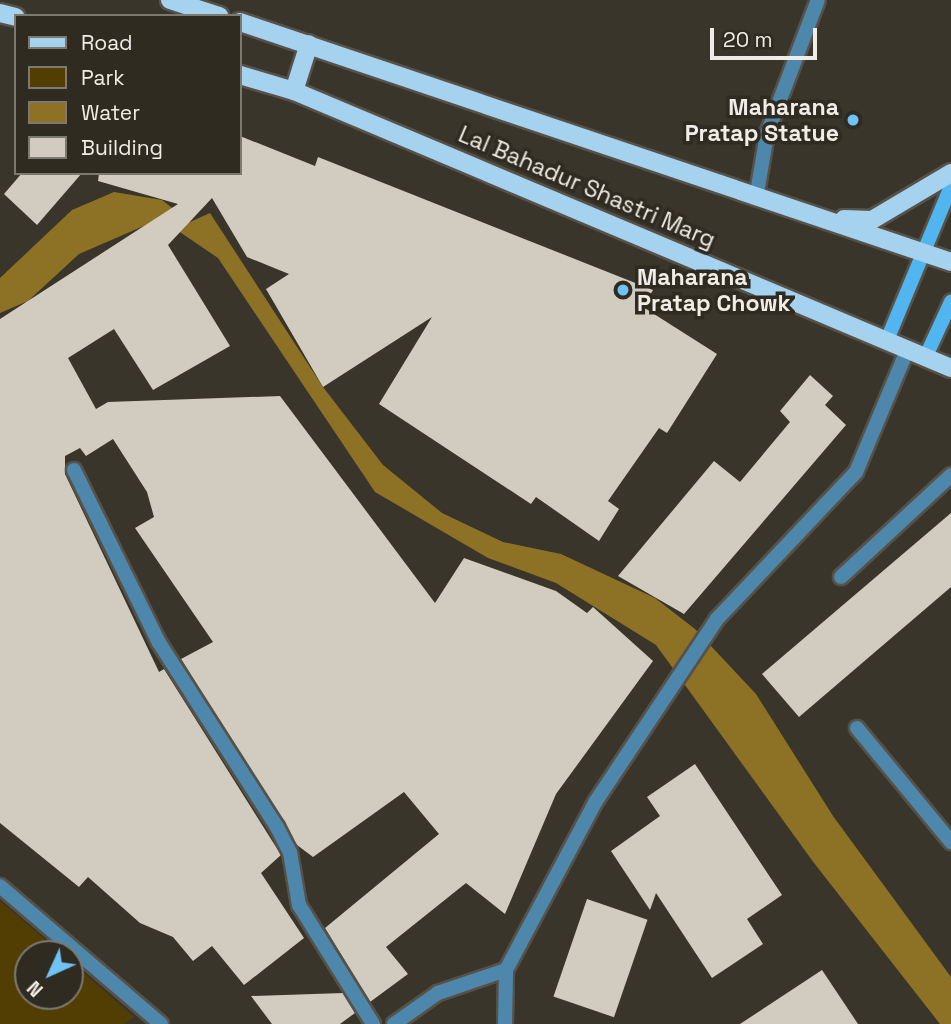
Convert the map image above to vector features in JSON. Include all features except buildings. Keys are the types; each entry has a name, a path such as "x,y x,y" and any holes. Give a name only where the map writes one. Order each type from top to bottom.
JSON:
{"main road":[{"path":"170,0 213,14"},
{"name":"Lal Bahadur Shastri Marg","path":"242,23 757,192 951,262"},
{"path":"293,91 309,44"},
{"name":"Lal Bahadur Shastri Marg","path":"242,76 293,91 951,368"},
{"path":"830,219 872,220 951,173"}],"street":[{"path":"757,192 767,134 818,0"},
{"path":"887,340 951,186"},
{"path":"926,356 951,302"},
{"path":"505,1024 506,970 596,801 717,620 856,472 908,348"},
{"path":"74,470 158,642 277,827 290,852 299,905 373,1024"},
{"path":"841,577 951,475"},
{"path":"857,728 951,842"},
{"path":"0,886 161,1024"},
{"path":"394,1024 438,993 506,970"}],"green space":[{"path":"0,901 46,940 14,940 14,1010 84,1010 84,973 134,1017 124,1024 0,1024"}],"water":[{"path":"114,192 162,200 190,222 210,213 323,387 383,465 442,513 503,542 561,554 655,598 695,629 756,694 833,816 951,977 951,1024 940,1024 814,863 656,645 556,583 488,558 375,492 218,258 174,228 146,225 79,254 28,301 0,313 0,278 72,210"}],"place":[{"name":"Maharana Pratap Statue","path":"853,120"},
{"name":"Maharana Pratap Chowk","path":"623,290"}]}
